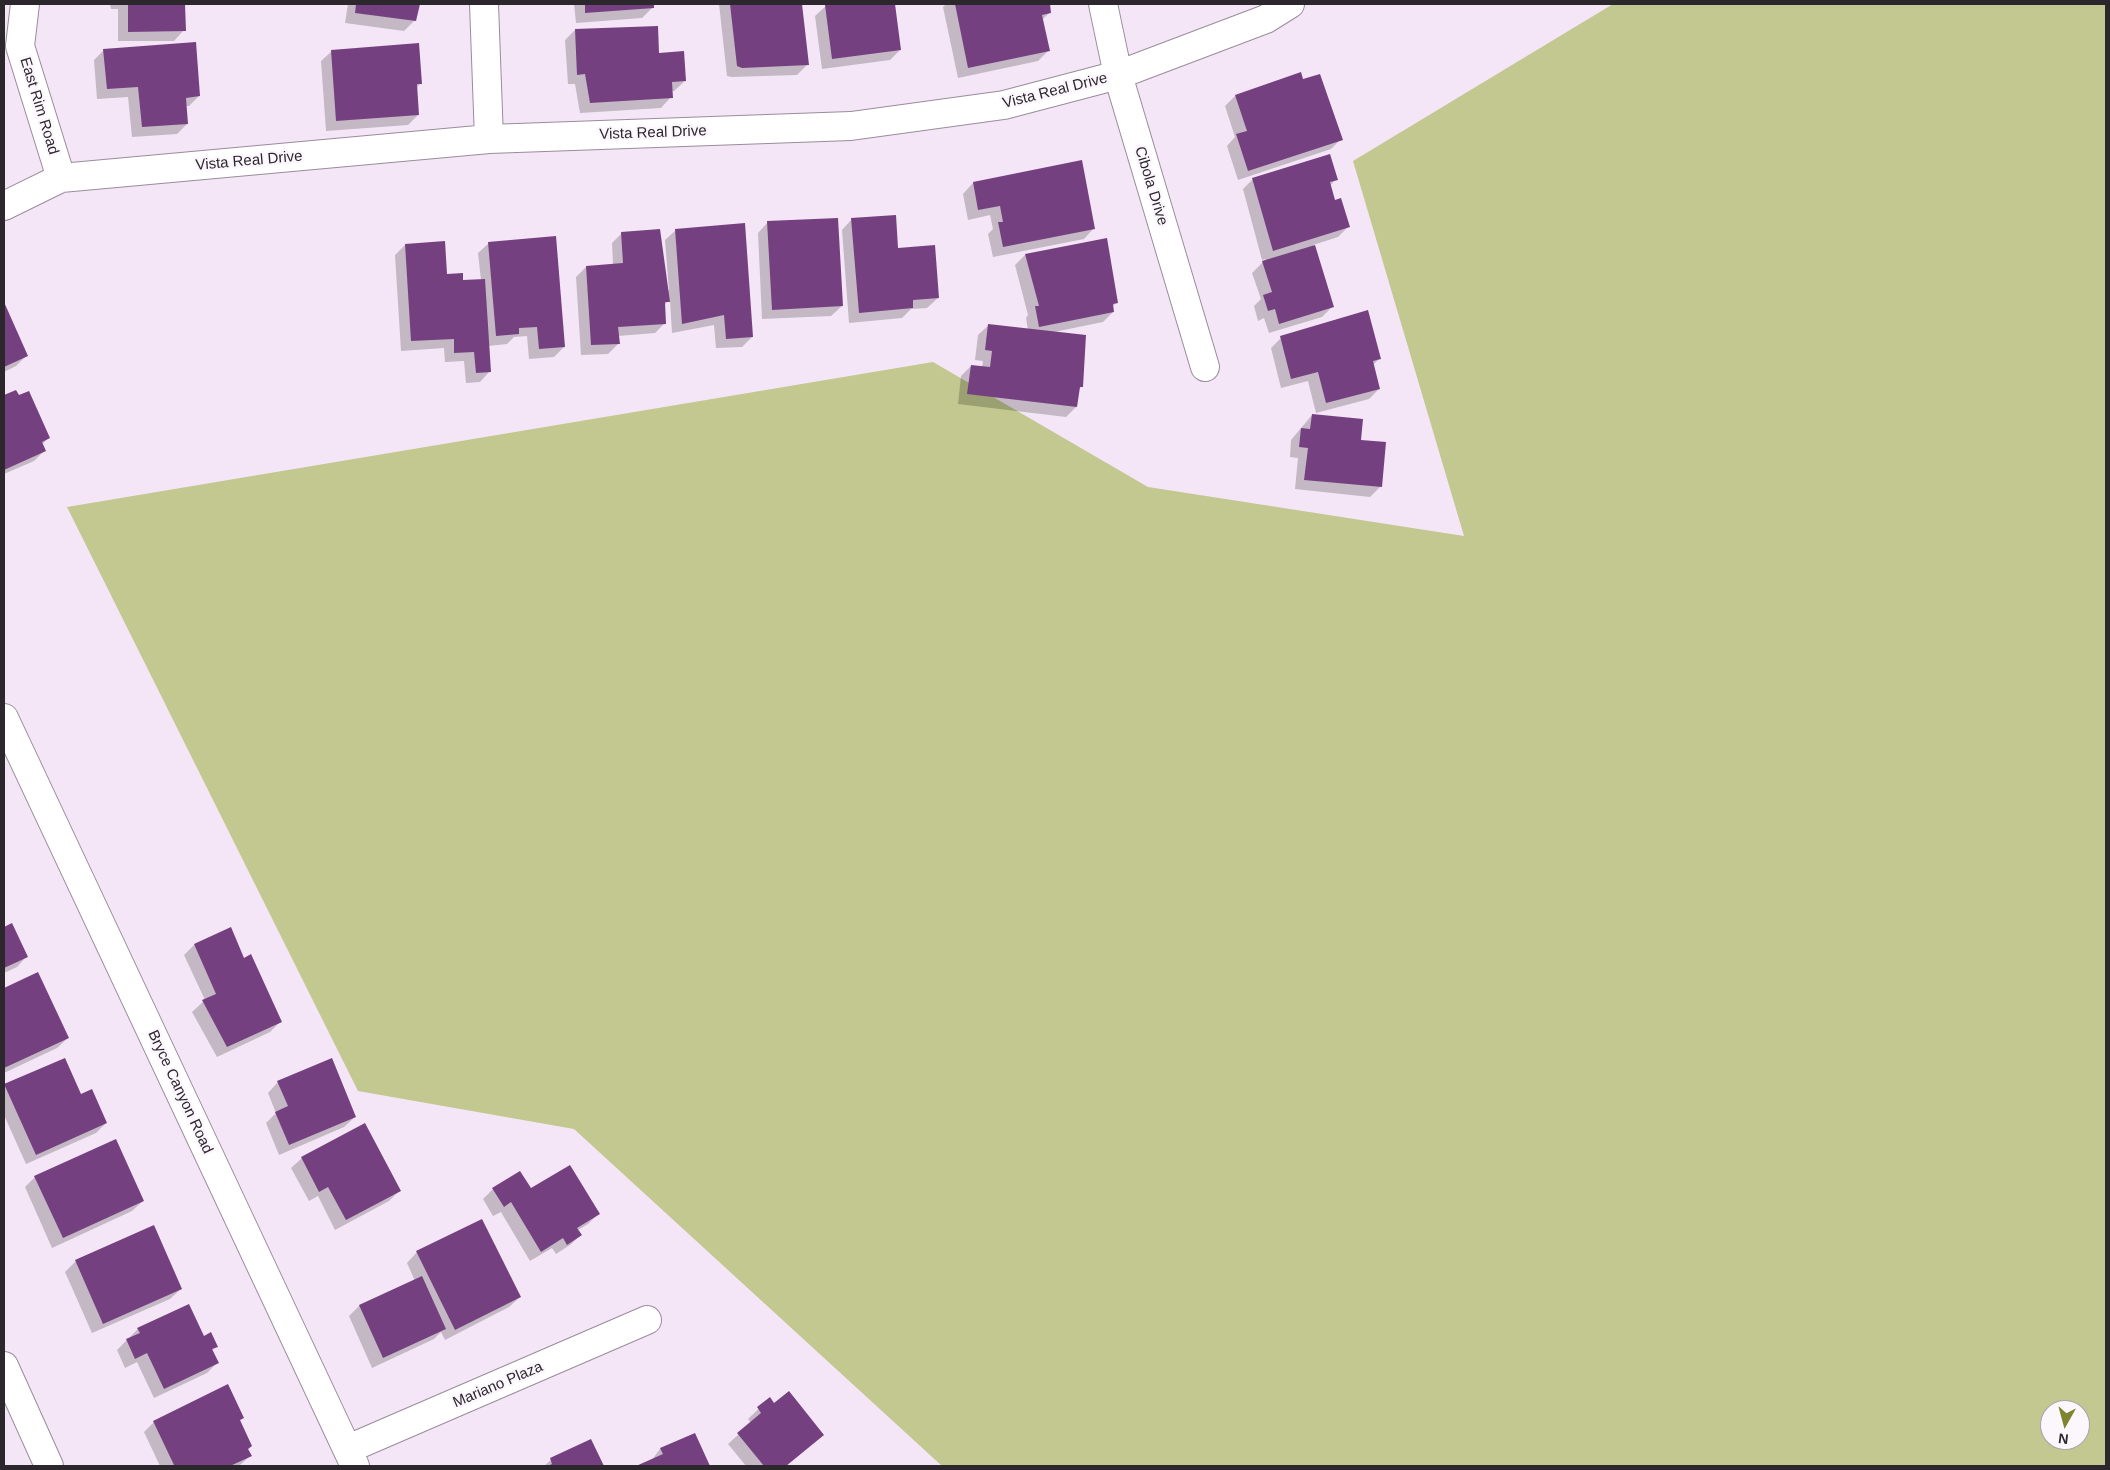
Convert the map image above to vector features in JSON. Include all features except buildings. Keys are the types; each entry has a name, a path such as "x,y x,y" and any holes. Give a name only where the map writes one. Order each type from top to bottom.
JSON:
{"street":[{"name":"East Rim Road","path":"25,4 20,46 61,178"},
{"path":"484,4 489,138"},
{"name":"Cibola Drive","path":"1103,4 1118,76 1205,367"},
{"name":"Vista Real Drive","path":"4,206 61,178 489,138 851,126 1004,105 1118,76 1266,19 1290,4"},
{"name":"Bryce Canyon Road","path":"4,718 352,1458"},
{"name":"Mariano Plaza","path":"352,1458 647,1320"},
{"path":"4,1366 49,1466"}],"green space":[{"path":"1613,4 2106,4 2106,1466 942,1466 574,1129 358,1091 67,507 933,362 1148,487 1464,536 1353,161"}]}
